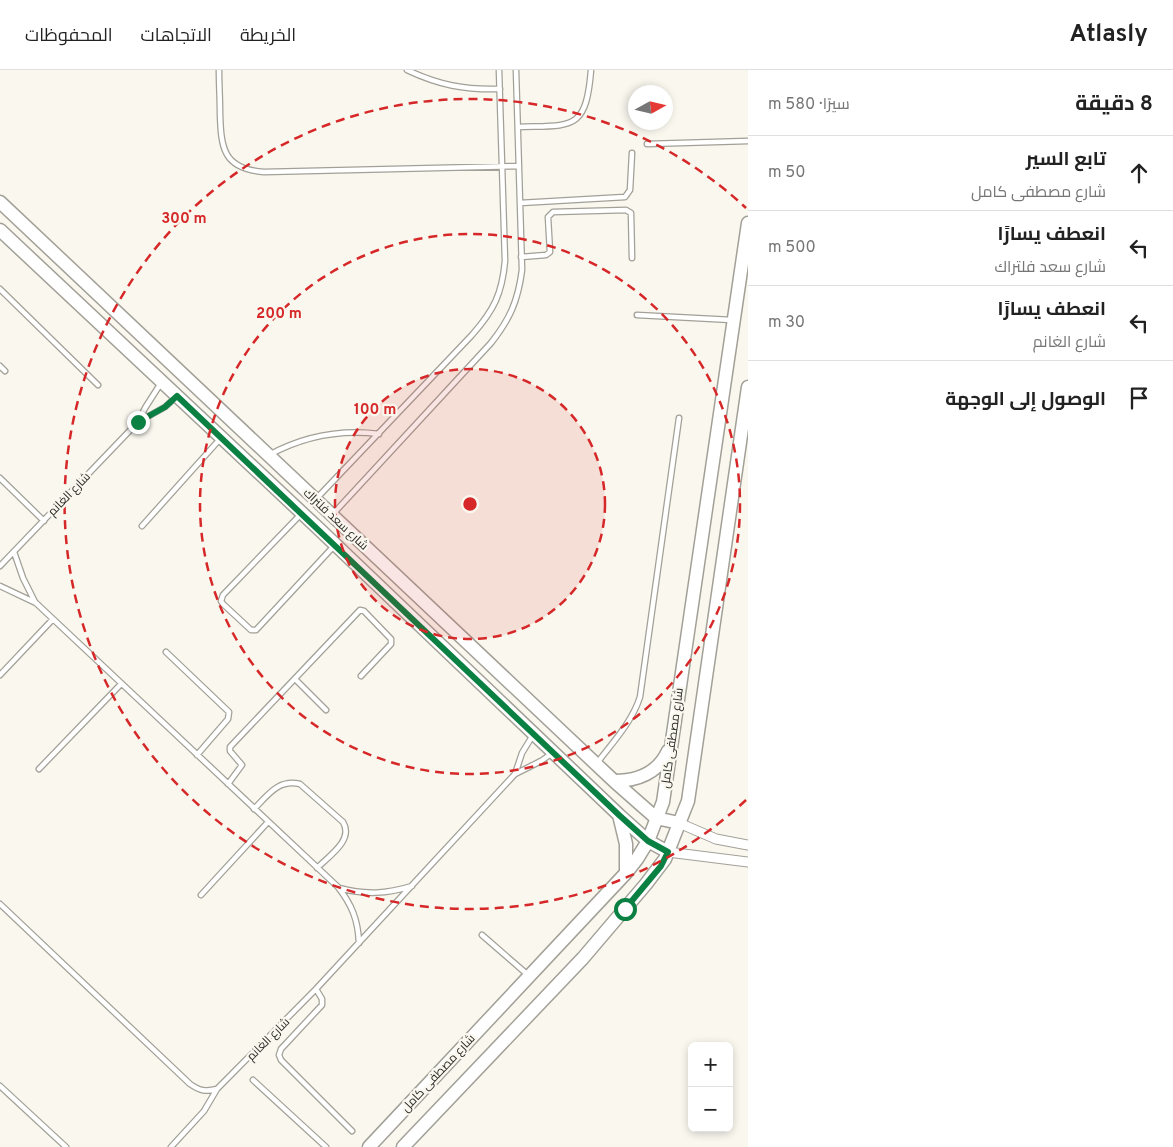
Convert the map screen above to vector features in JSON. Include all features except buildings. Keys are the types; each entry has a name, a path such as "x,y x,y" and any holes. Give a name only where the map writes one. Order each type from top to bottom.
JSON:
{"street":[{"name":"شارع سعد فلتراك","path":"0,202 614,781 656,818 679,823"},
{"name":"شارع مصطفى كامل","path":"369,1147 626,873 638,859 648,841 663,802 748,223"},
{"name":"شارع سعد فلتراك","path":"0,230 319,529 619,815 648,841 668,852"},
{"path":"162,382 174,368"},
{"path":"177,396 189,381"},
{"name":"شارع مصطفى كامل","path":"403,1147 588,952 661,866 668,852 688,801 748,387"},
{"path":"301,514 315,500"},
{"path":"319,529 332,515"},
{"path":"534,734 548,718"},
{"path":"553,752 568,737"},
{"path":"614,781 626,781 649,773 662,760 671,744"},
{"path":"619,815 626,844 626,873"},
{"path":"679,823 716,839 748,845"},
{"path":"668,852 747,862 748,849"}],"lane":[{"path":"219,70 221,141 226,154 236,165 250,171 519,166"},
{"path":"407,70 426,79 450,86 475,90 500,89"},
{"path":"315,500 472,335 485,320 496,302 502,283 504,261 499,70"},
{"path":"332,515 491,343 504,328 513,310 522,270 516,70"},
{"path":"518,127 565,125 575,121 582,114 586,104 591,70"},
{"path":"647,144 748,141"},
{"path":"520,203 625,197 630,190 632,152"},
{"path":"521,257 546,255 550,252 548,217 554,212 626,210 631,213 632,258"},
{"path":"0,289 98,385"},
{"path":"638,315 734,320"},
{"path":"0,366 5,371"},
{"name":"شارع الغانم","path":"0,566 138,422 162,382"},
{"name":"شارع الغانم","path":"138,422 165,407 177,396"},
{"path":"596,764 636,710 640,697 679,418"},
{"path":"268,455 294,443 321,435 350,432 379,434"},
{"path":"142,526 221,438"},
{"path":"0,478 44,521"},
{"path":"301,514 221,598 223,604 252,631 256,630 335,545"},
{"path":"14,552 23,578 36,603"},
{"path":"0,586 36,603 338,887 354,913 359,943"},
{"path":"228,784 242,765 230,751 230,747 360,610 364,611 391,639 391,644 361,676"},
{"path":"0,675 53,619"},
{"path":"166,652 229,712 228,719 197,755"},
{"path":"295,679 326,710"},
{"path":"39,769 121,684"},
{"name":"شارع الغانم","path":"516,774 522,753 534,734"},
{"name":"شارع الغانم","path":"171,1147 204,1112 218,1089 316,989 516,774 541,761 553,752"},
{"path":"254,809 274,789 282,784 291,782 300,784 343,822 347,833 345,838 317,868"},
{"path":"201,895 268,822"},
{"path":"338,887 356,892 375,894 412,886"},
{"path":"0,904 190,1084 198,1090 208,1092 218,1089"},
{"path":"482,935 529,976"},
{"path":"316,989 322,999 322,1005 281,1049 278,1055 352,1131"},
{"path":"253,1080 326,1147"},
{"path":"0,1086 66,1147"}],"route":[{"path":"138,422 152,416 177,396 619,815 648,841 668,852 661,866 625,909"}]}
